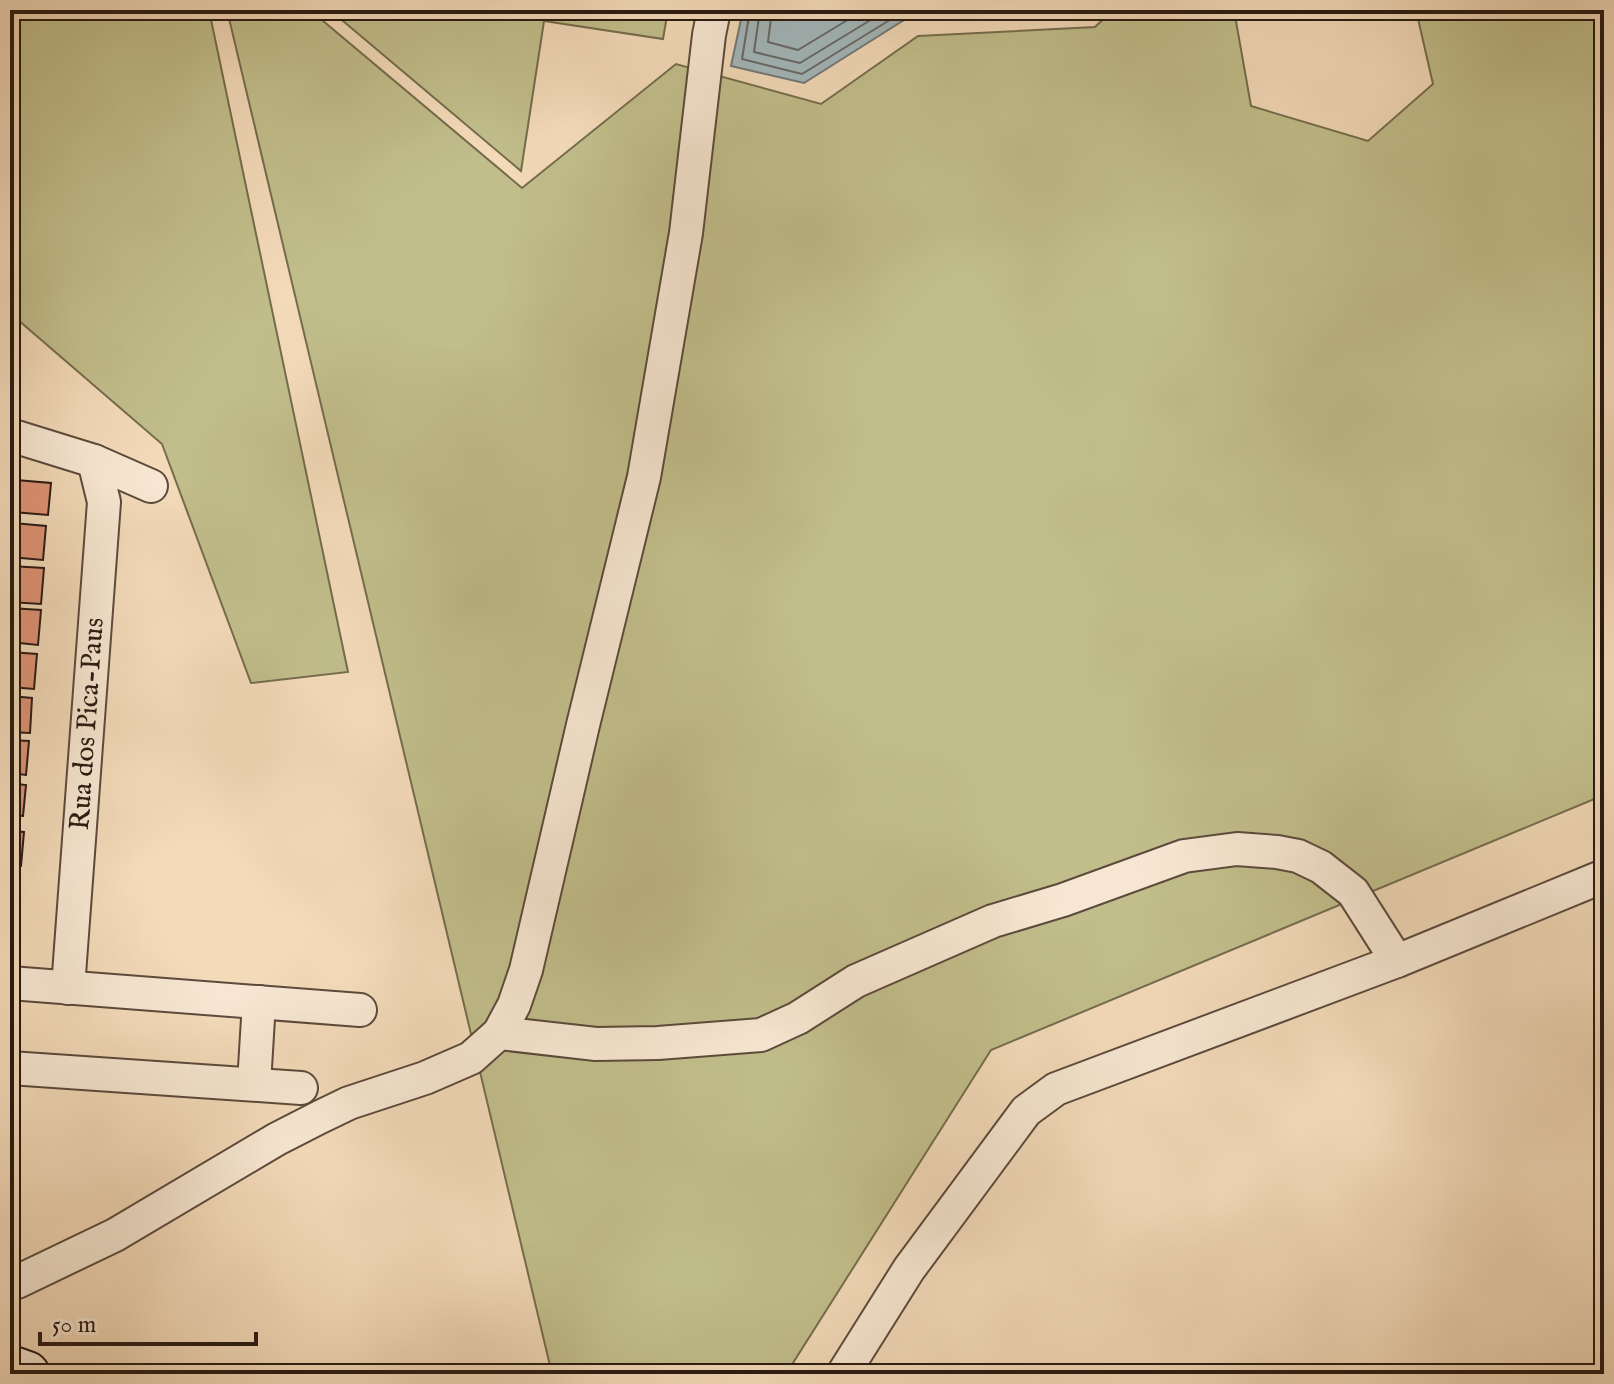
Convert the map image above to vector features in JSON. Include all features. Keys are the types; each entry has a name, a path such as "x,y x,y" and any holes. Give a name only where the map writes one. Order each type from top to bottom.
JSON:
{"street":[{"path":"10,1282 17,1282 115,1235 277,1139 349,1103 425,1078 471,1058 499,1033 514,1005 526,970 644,477 686,233 714,10"},
{"path":"10,435 94,461 151,486"},
{"name":"Rua dos Pica-Paus","path":"68,988 104,502 94,461"},
{"path":"499,1033 596,1044 761,1035 798,1018 856,981 993,921 1063,900 1184,856 1237,849 1288,854 1321,867 1353,892 1397,961"},
{"path":"843,1374 909,1269 1026,1111 1056,1089 1397,961 1604,876"},
{"path":"10,983 360,1010"},
{"path":"254,1084 259,1002"},
{"path":"10,1068 301,1088"},
{"path":"10,1368 27,1374"}],"shaded area":[{"path":"10,10 209,10 348,672 251,683 162,444 10,313"},
{"path":"227,10 310,10 522,188 676,64 821,104 918,36 1095,27 1113,10 1234,10 1251,106 1368,141 1433,84 1416,10 1604,10 1604,795 991,1050 786,1374 552,1374"},
{"path":"330,10 668,10 663,39 544,21 521,171"}],"water":[{"path":"743,10 920,10 804,83 731,66"}],"building":[{"path":"16,480 51,483 48,515 13,512"},
{"path":"13,523 46,526 43,560 10,557"},
{"path":"10,566 44,568 41,604 10,602"},
{"path":"10,608 41,610 38,645 10,642"},
{"path":"10,652 37,654 34,689 10,687"},
{"path":"10,696 32,698 30,733 10,732"},
{"path":"10,740 29,741 26,775 10,773"},
{"path":"10,783 26,785 23,816 10,815"},
{"path":"10,831 24,832 21,866 10,865"},
{"path":"10,872 19,873 16,905 10,904"},
{"path":"10,913 17,913 14,947 10,946"}]}
